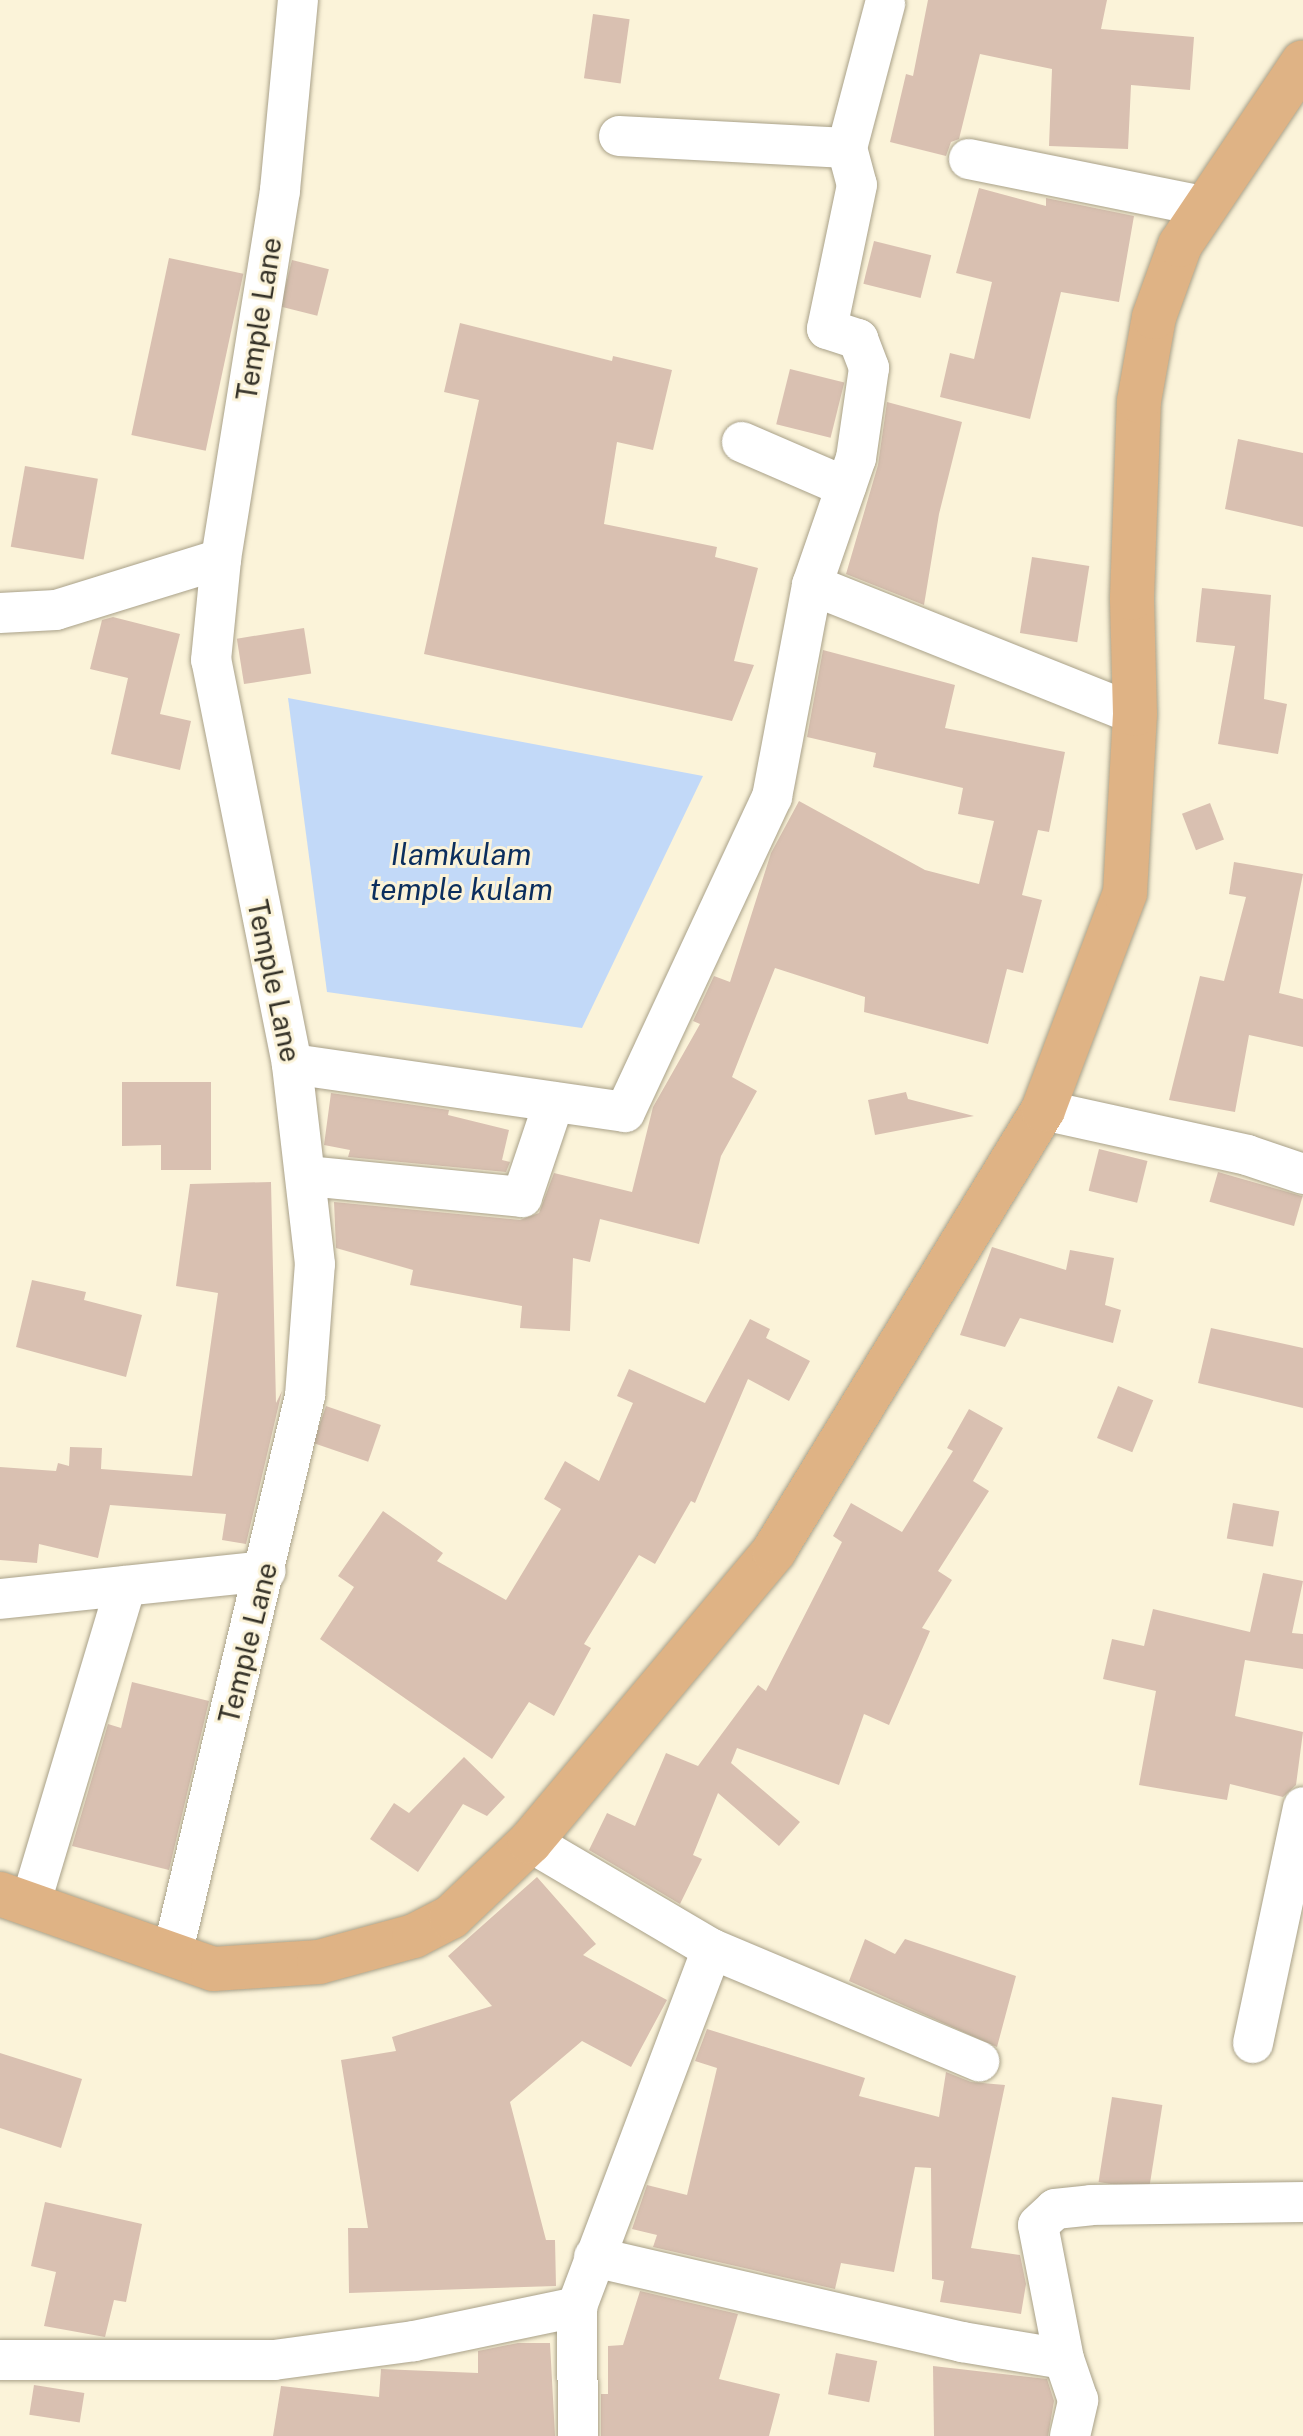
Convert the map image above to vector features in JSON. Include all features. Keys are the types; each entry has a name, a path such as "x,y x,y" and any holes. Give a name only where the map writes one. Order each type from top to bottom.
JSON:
{"main road":[{"path":"15,1899 213,1969 319,1962 414,1936 451,1917 530,1842 774,1551 1043,1110 1125,893 1135,714 1132,598 1139,401 1154,317 1180,245 1203,206 1290,103 1303,62"}],"street":[{"name":"Temple Lane","path":"172,1955 266,1571 305,1396 315,1264 308,1176 292,1064 211,660 221,559 280,190 298,0"},
{"path":"292,1064 625,1112 772,797 812,585 856,458 869,368 858,339 827,329 857,185 847,148 878,1"},
{"path":"619,136 847,148"},
{"path":"969,159 1203,206"},
{"path":"742,442 846,487"},
{"path":"0,613 56,610 221,559"},
{"path":"812,585 1135,714"},
{"path":"308,1176 522,1197 554,1102"},
{"path":"1043,1110 1247,1155 1303,1174"},
{"path":"0,1599 266,1571"},
{"path":"15,1899 126,1586"},
{"path":"1253,2043 1303,1807"},
{"path":"530,1842 712,1949 979,2061"},
{"path":"578,2436 577,2307 712,1949"},
{"path":"1070,2436 1078,2400 1064,2359 1038,2225 1055,2209 1303,2202"},
{"path":"594,2257 962,2342 1064,2359"},
{"path":"0,2360 274,2360 414,2341 577,2307"}],"water":[{"name":"Ilamkulam temple kulam","path":"288,698 703,776 582,1028 327,992"}],"building":[{"path":"928,0 1107,0 1101,29 1194,37 1190,90 1131,85 1128,149 1049,146 1052,69 980,54 959,139 951,142 946,156 890,142 906,74 913,76"},
{"path":"593,14 630,19 621,84 584,78"},
{"path":"979,188 1046,206 1046,198 1134,216 1119,302 1061,292 1030,419 940,397 950,353 974,359 992,282 956,273"},
{"path":"874,241 931,255 921,298 863,284"},
{"path":"169,258 243,274 206,451 131,435"},
{"path":"292,260 329,269 317,316 280,307"},
{"path":"460,323 612,361 613,356 672,370 653,450 617,442 604,524 717,547 715,557 758,568 734,661 754,665 732,721 424,654 479,400 444,392"},
{"path":"790,369 844,383 831,438 776,424"},
{"path":"887,402 962,422 939,514 924,605 846,574 878,465"},
{"path":"1238,439 1303,453 1303,527 1225,509"},
{"path":"25,466 98,479 84,560 11,547"},
{"path":"1032,557 1089,566 1077,642 1020,633"},
{"path":"1202,588 1271,595 1264,699 1287,704 1278,754 1218,744 1235,646 1196,642"},
{"path":"113,617 180,634 160,714 191,721 180,770 111,754 128,678 90,669 102,620"},
{"path":"304,628 311,673 244,684 237,639"},
{"path":"823,650 955,685 945,728 1065,752 1049,832 1038,830 1022,895 1042,900 1023,973 1007,969 988,1044 864,1012 865,997 775,968 732,1077 757,1091 721,1156 699,1244 600,1219 590,1262 573,1258 570,1331 520,1328 522,1306 410,1285 413,1270 336,1248 334,1202 520,1220 539,1213 554,1173 632,1192 653,1107 700,1024 693,1021 714,976 730,982 771,853 799,801 925,870 979,884 994,821 958,814 963,788 873,767 876,753 807,737"},
{"path":"1210,803 1224,839 1196,850 1182,814"},
{"path":"1234,862 1303,874 1279,993 1303,999 1303,1047 1249,1035 1235,1112 1169,1100 1200,976 1224,981 1246,897 1229,894"},
{"path":"122,1082 211,1082 211,1170 161,1170 161,1145 122,1146"},
{"path":"906,1092 908,1099 974,1116 875,1135 868,1100"},
{"path":"331,1093 449,1110 448,1115 509,1130 502,1160 510,1162 506,1172 348,1157 350,1150 324,1145"},
{"path":"1099,1149 1148,1161 1137,1203 1089,1191"},
{"path":"1218,1172 1303,1196 1294,1226 1209,1202"},
{"path":"271,1182 276,1403 282,1391 246,1544 222,1540 226,1514 110,1505 98,1558 39,1544 37,1563 0,1560 0,1467 56,1471 58,1463 69,1466 70,1447 102,1448 101,1469 192,1476 218,1293 176,1286 190,1184"},
{"path":"992,1247 1066,1270 1070,1250 1114,1258 1105,1305 1121,1310 1113,1343 1020,1318 1005,1347 960,1335"},
{"path":"32,1280 86,1292 84,1300 142,1315 126,1377 16,1347"},
{"path":"750,1319 770,1329 766,1338 810,1361 789,1401 748,1379 695,1503 691,1501 655,1564 639,1555 584,1644 591,1648 554,1716 529,1702 492,1759 320,1639 354,1587 338,1576 383,1511 443,1553 437,1561 506,1600 561,1509 544,1499 565,1461 599,1481 633,1403 617,1396 629,1369 705,1403"},
{"path":"1211,1328 1303,1348 1303,1408 1198,1383"},
{"path":"1118,1386 1153,1400 1132,1452 1097,1438"},
{"path":"326,1406 381,1425 368,1462 313,1443"},
{"path":"969,1409 1003,1428 973,1481 989,1491 938,1571 952,1580 922,1628 930,1631 889,1725 864,1714 839,1785 737,1748 731,1763 800,1822 779,1846 718,1793 693,1855 702,1859 680,1904 589,1850 607,1813 635,1826 666,1753 698,1766 758,1685 766,1691 842,1542 833,1536 851,1503 902,1532 953,1451 947,1448"},
{"path":"1233,1503 1279,1511 1273,1547 1227,1538"},
{"path":"1263,1573 1303,1581 1292,1633 1303,1634 1303,1669 1245,1660 1235,1716 1303,1732 1296,1785 1283,1797 1230,1784 1227,1800 1139,1785 1156,1691 1103,1679 1112,1639 1144,1646 1153,1609 1250,1632"},
{"path":"132,1682 209,1701 169,1870 72,1846 108,1724 121,1728"},
{"path":"464,1757 505,1797 487,1816 463,1804 418,1872 370,1839 394,1803 409,1813"},
{"path":"537,1877 596,1944 583,1955 667,2000 631,2067 582,2041 510,2102 546,2240 555,2240 556,2286 349,2293 348,2228 368,2228 341,2060 396,2051 392,2037 492,2006 448,1956"},
{"path":"865,1939 895,1954 905,1939 1016,1976 997,2047 849,1981"},
{"path":"707,2029 865,2078 859,2096 939,2117 946,2072 971,2082 1005,2085 971,2248 1020,2255 1026,2284 1021,2314 940,2302 944,2281 932,2279 931,2168 915,2167 894,2272 841,2263 835,2289 653,2247 657,2235 632,2229 647,2185 687,2195 717,2068 695,2061"},
{"path":"0,2053 82,2079 61,2148 0,2128"},
{"path":"1112,2097 1162,2105 1149,2190 1099,2182"},
{"path":"45,2202 142,2224 126,2302 114,2300 105,2337 44,2326 56,2272 31,2266"},
{"path":"640,2291 738,2314 719,2379 780,2394 769,2436 601,2436 601,2394 608,2394 608,2346 623,2345"},
{"path":"518,2343 550,2343 555,2436 273,2436 281,2386 379,2397 381,2369 478,2373 478,2351"},
{"path":"836,2353 877,2361 869,2402 828,2394"},
{"path":"933,2366 1047,2379 1054,2401 1048,2436 934,2436"},
{"path":"34,2385 84,2393 80,2423 29,2415"}]}
